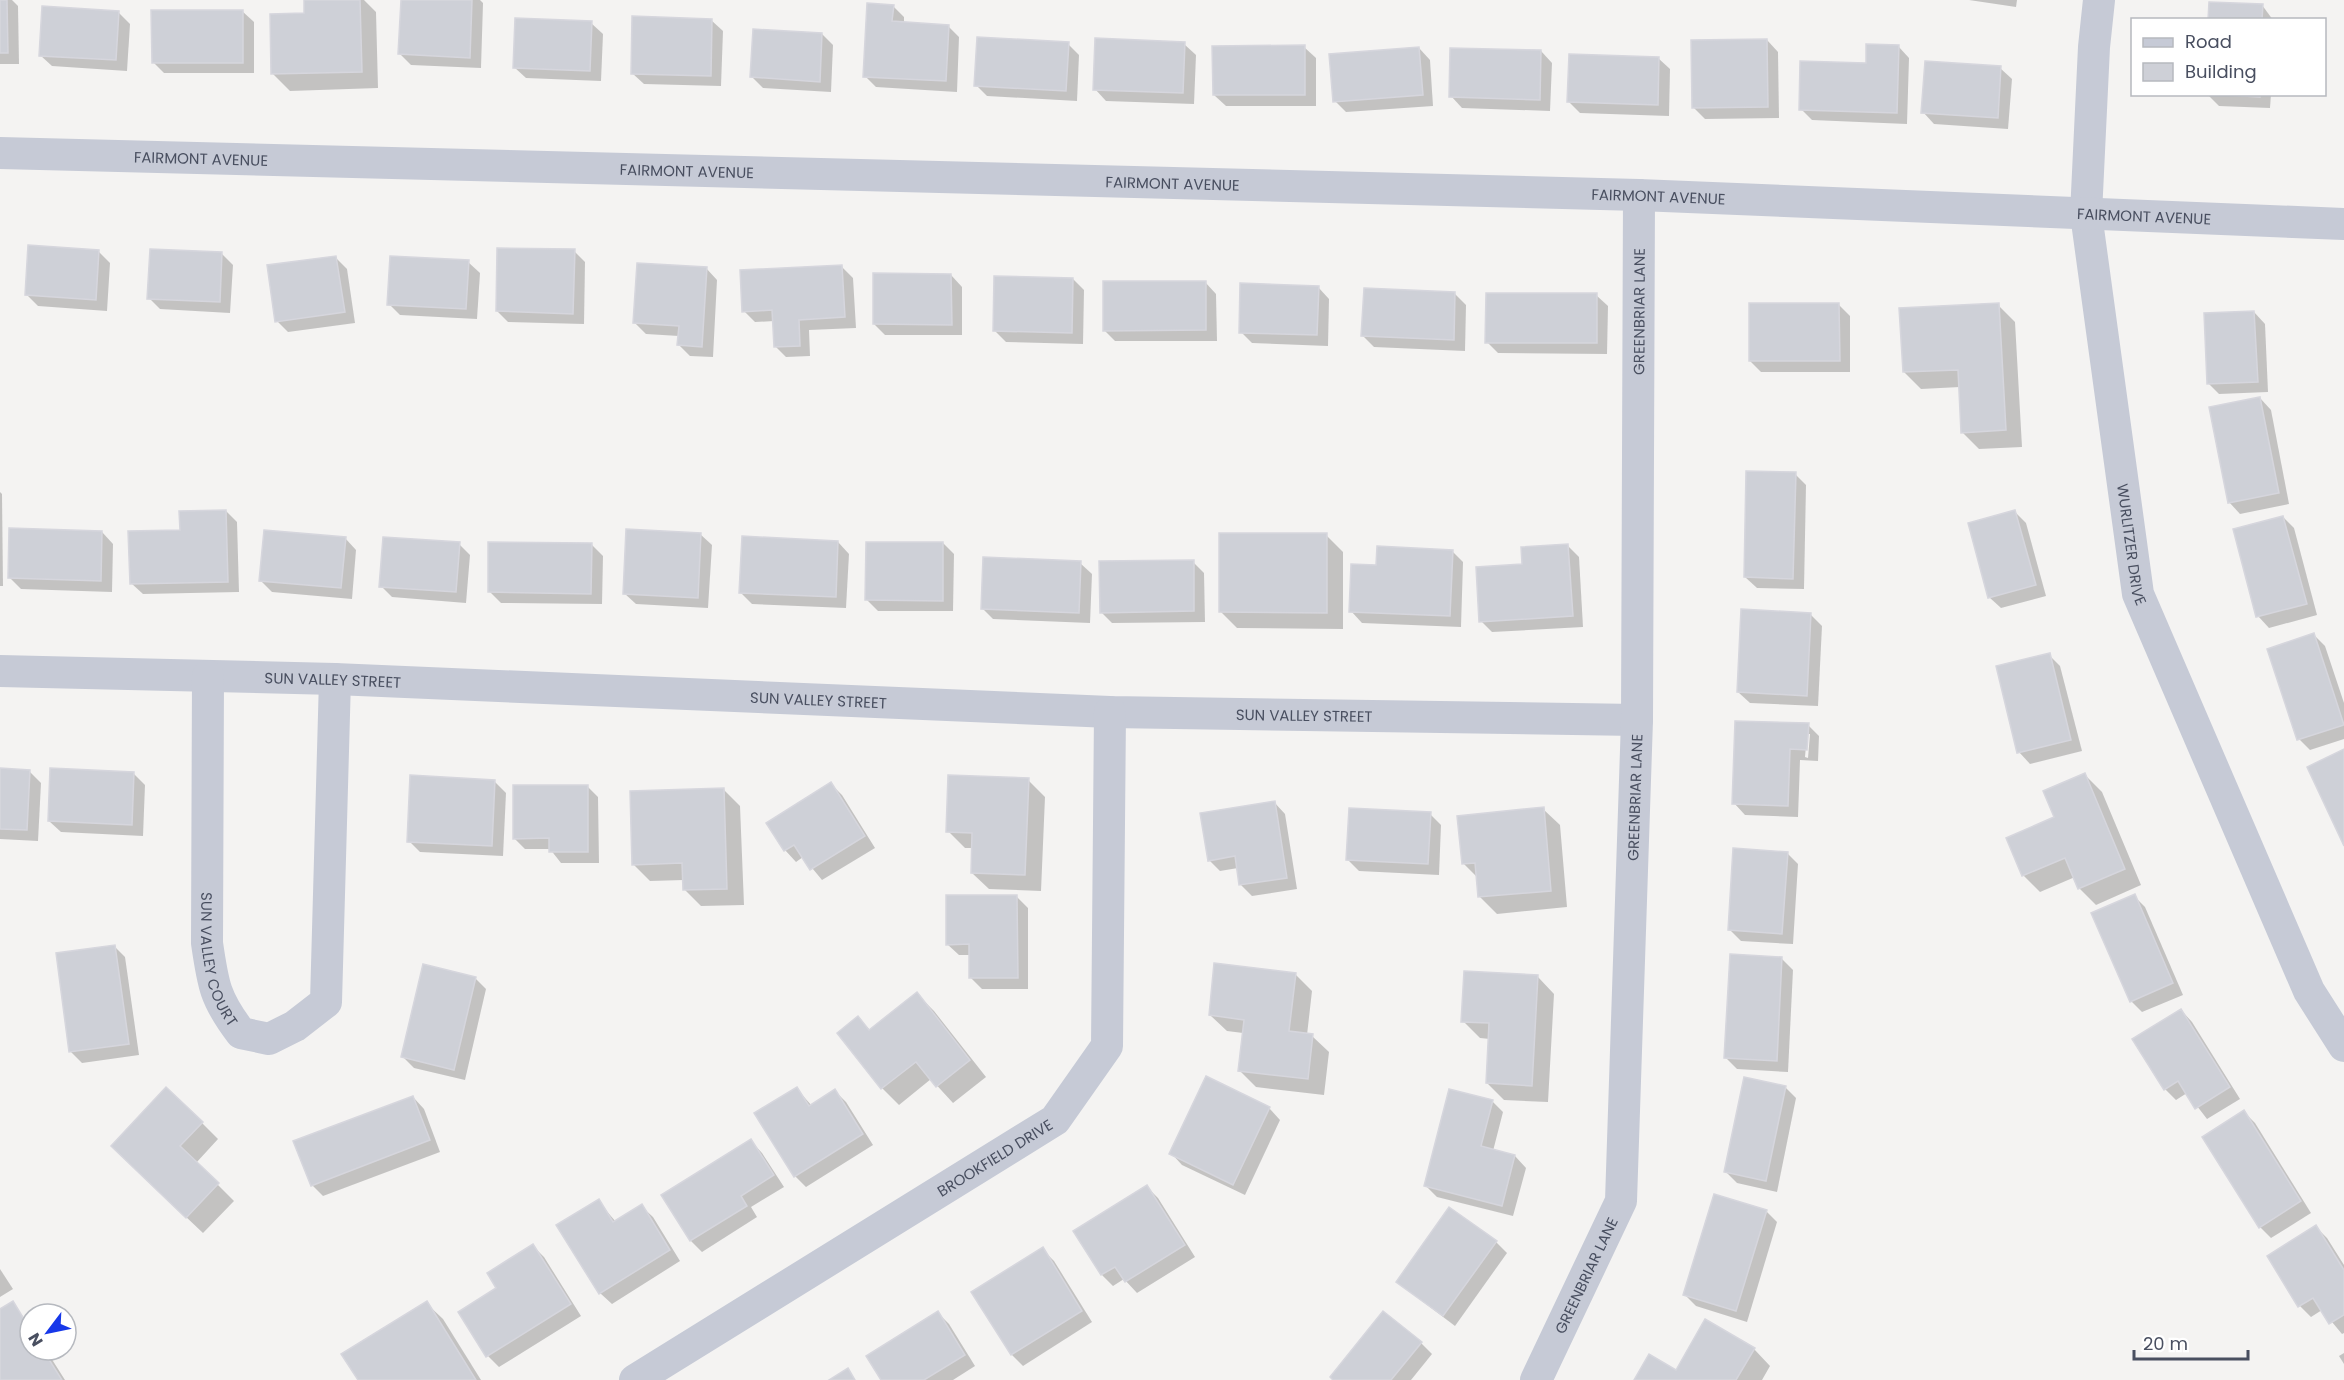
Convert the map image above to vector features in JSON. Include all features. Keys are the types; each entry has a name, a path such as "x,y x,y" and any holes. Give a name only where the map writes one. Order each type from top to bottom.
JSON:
{"street":[{"name":"WURLITZER DRIVE","path":"2099,0 2094,47 2086,214 2138,594 2309,991 2344,1046"},
{"name":"FAIRMONT AVENUE","path":"0,153 1639,195 2344,224"},
{"name":"GREENBRIAR LANE","path":"1536,1380 1621,1201 1637,720 1639,195"},
{"name":"SUN VALLEY STREET","path":"0,671 335,679 1110,712 1637,720"},
{"name":"SUN VALLEY COURT","path":"208,676 207,943 212,977 221,1007 241,1033 269,1039 296,1026 326,1002 335,679"},
{"name":"BROOKFIELD DRIVE","path":"635,1380 1055,1120 1107,1046 1110,712"}],"building":[{"path":"0,0 7,0 8,53 0,53"},
{"path":"304,0 360,0 362,72 271,74 270,14 304,13"},
{"path":"401,0 472,0 470,58 398,54"},
{"path":"2209,2 2263,4 2262,18 2208,18"},
{"path":"867,3 894,5 892,21 949,25 946,81 863,77"},
{"path":"42,6 119,11 116,60 39,56"},
{"path":"151,10 243,10 243,63 152,63"},
{"path":"632,16 712,19 711,76 631,74"},
{"path":"515,18 592,21 590,71 513,68"},
{"path":"753,29 822,33 820,82 750,77"},
{"path":"977,37 1069,42 1066,91 974,86"},
{"path":"1095,38 1185,42 1183,93 1093,90"},
{"path":"1767,39 1768,107 1692,108 1691,40"},
{"path":"1866,44 1899,45 1897,113 1799,110 1800,61 1866,63"},
{"path":"1305,45 1305,95 1213,95 1212,46"},
{"path":"1419,47 1423,95 1333,102 1329,54"},
{"path":"1450,48 1541,50 1540,100 1449,97"},
{"path":"1569,54 1659,57 1658,105 1567,102"},
{"path":"1925,61 2001,66 1998,118 1921,113"},
{"path":"28,245 99,250 96,300 25,295"},
{"path":"497,248 575,249 573,314 496,311"},
{"path":"150,249 222,252 220,302 147,299"},
{"path":"336,256 345,312 275,322 267,265"},
{"path":"390,256 469,260 466,309 387,305"},
{"path":"637,263 707,267 702,347 677,345 679,326 633,323"},
{"path":"842,265 845,317 799,320 800,346 774,347 772,310 742,312 740,270"},
{"path":"873,273 951,274 952,325 873,324"},
{"path":"994,276 1073,278 1072,333 993,331"},
{"path":"1103,281 1206,281 1206,330 1103,331"},
{"path":"1240,283 1319,286 1317,335 1239,333"},
{"path":"1364,288 1455,292 1454,340 1361,336"},
{"path":"1486,293 1597,293 1597,343 1485,343"},
{"path":"1749,303 1839,303 1840,361 1749,361"},
{"path":"1999,303 2006,430 1961,433 1958,370 1903,372 1899,308"},
{"path":"2254,311 2258,382 2207,384 2204,313"},
{"path":"2260,397 2279,493 2228,503 2209,407"},
{"path":"1746,471 1796,472 1793,579 1744,577"},
{"path":"226,510 228,582 130,584 128,531 180,530 179,511"},
{"path":"2015,510 2036,585 1988,598 1968,523"},
{"path":"2283,516 2307,604 2256,617 2233,529"},
{"path":"9,528 102,531 101,581 8,578"},
{"path":"626,529 701,533 698,598 623,594"},
{"path":"264,530 346,537 341,588 259,581"},
{"path":"1219,533 1327,533 1327,613 1219,612"},
{"path":"742,536 838,541 836,597 739,593"},
{"path":"383,537 460,542 456,592 379,587"},
{"path":"488,542 592,543 591,594 488,592"},
{"path":"866,542 943,542 943,601 865,600"},
{"path":"1568,544 1573,616 1479,622 1476,567 1522,564 1521,547"},
{"path":"1377,546 1453,550 1450,616 1349,612 1351,564 1376,565"},
{"path":"983,557 1081,561 1079,613 981,609"},
{"path":"1194,560 1194,611 1100,613 1099,561"},
{"path":"1741,609 1811,613 1807,696 1737,692"},
{"path":"2314,633 2344,725 2297,740 2267,649"},
{"path":"2050,653 2071,740 2017,753 1996,666"},
{"path":"1735,721 1809,723 1807,750 1790,749 1788,806 1732,804"},
{"path":"2344,749 2344,846 2307,767"},
{"path":"0,768 30,770 27,830 0,829"},
{"path":"50,768 134,772 132,825 48,821"},
{"path":"2085,773 2125,869 2078,889 2065,858 2022,876 2006,838 2054,817 2043,791"},
{"path":"410,775 495,780 492,846 407,842"},
{"path":"948,775 1029,778 1025,875 971,873 972,833 946,832"},
{"path":"831,782 865,836 810,870 794,845 784,851 766,823"},
{"path":"513,785 588,785 588,852 549,852 549,838 513,839"},
{"path":"724,788 727,889 683,890 682,863 632,865 630,791"},
{"path":"1275,801 1287,878 1239,885 1235,856 1208,861 1200,813"},
{"path":"1544,807 1551,891 1478,897 1475,863 1462,864 1457,816"},
{"path":"1349,808 1431,812 1428,864 1346,860"},
{"path":"1733,848 1788,852 1782,934 1728,930"},
{"path":"2135,894 2173,983 2130,1002 2091,913"},
{"path":"946,895 1017,895 1018,978 969,978 969,944 946,945"},
{"path":"115,945 129,1044 69,1052 56,953"},
{"path":"1730,954 1782,957 1777,1061 1724,1058"},
{"path":"1214,963 1296,973 1289,1031 1313,1034 1308,1079 1238,1071 1244,1020 1209,1015"},
{"path":"423,964 476,977 454,1070 401,1057"},
{"path":"1464,971 1538,975 1532,1086 1486,1083 1489,1023 1461,1022"},
{"path":"917,992 970,1060 936,1087 916,1062 881,1089 837,1033 858,1016 869,1030"},
{"path":"2181,1009 2230,1087 2195,1109 2178,1081 2164,1090 2132,1039"},
{"path":"1206,1076 1270,1107 1233,1185 1169,1154"},
{"path":"1744,1077 1786,1086 1766,1181 1724,1172"},
{"path":"166,1087 203,1122 180,1146 219,1183 186,1218 111,1146"},
{"path":"797,1087 809,1106 835,1089 863,1134 794,1177 754,1113"},
{"path":"1449,1089 1493,1100 1481,1146 1515,1155 1502,1206 1424,1186"},
{"path":"413,1096 430,1140 311,1186 293,1141"},
{"path":"2244,1110 2301,1201 2259,1228 2202,1137"},
{"path":"751,1139 774,1175 741,1196 747,1206 690,1241 661,1195"},
{"path":"1147,1185 1185,1245 1125,1282 1115,1267 1101,1275 1073,1231"},
{"path":"1714,1194 1767,1210 1736,1311 1683,1295"},
{"path":"599,1199 613,1222 642,1204 670,1250 599,1294 556,1225"},
{"path":"1449,1207 1497,1241 1443,1316 1396,1282"},
{"path":"2316,1225 2344,1270 2344,1315 2329,1324 2313,1298 2298,1307 2267,1256"},
{"path":"533,1244 571,1304 486,1357 458,1312 496,1288 487,1273"},
{"path":"1043,1247 1082,1311 1011,1355 971,1292"},
{"path":"13,1301 18,1309 18,1362 51,1362 62,1380 0,1380 0,1309"},
{"path":"427,1301 476,1380 358,1380 341,1354"},
{"path":"938,1311 965,1355 924,1380 881,1380 866,1356"},
{"path":"1383,1311 1422,1342 1391,1380 1333,1380 1330,1377"},
{"path":"1705,1319 1755,1348 1736,1380 1634,1380 1649,1354 1676,1370"},
{"path":"848,1368 855,1380 829,1380"}]}
